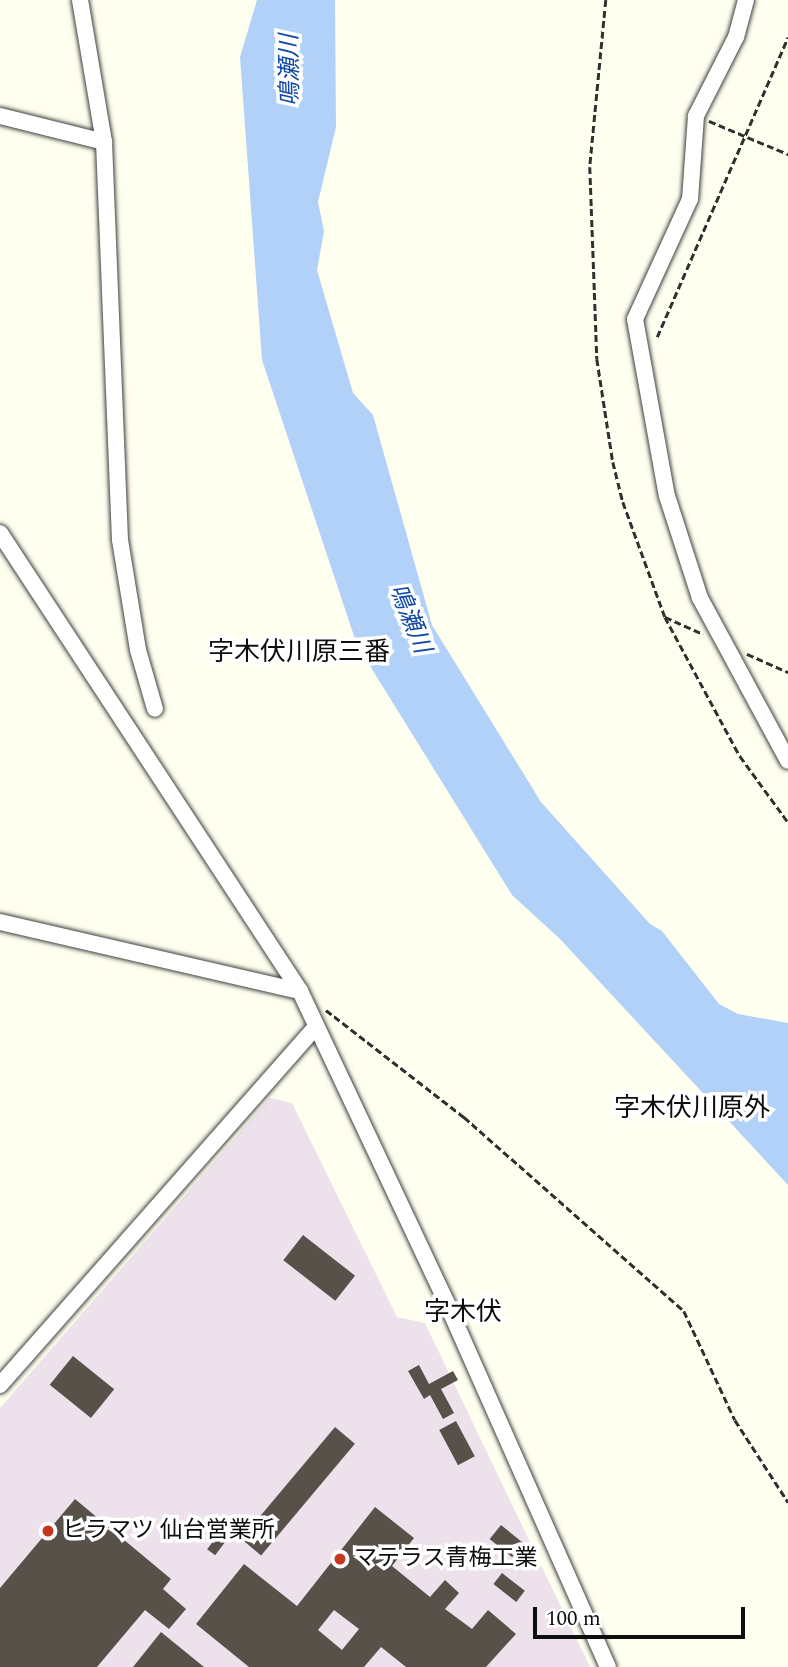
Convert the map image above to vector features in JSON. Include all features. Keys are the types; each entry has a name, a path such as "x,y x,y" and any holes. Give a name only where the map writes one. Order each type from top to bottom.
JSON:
{"street":[{"path":"80,0 104,142 120,540 138,650 155,709"},
{"path":"746,0 736,37 696,116 690,199 635,319 639,354 667,496 700,598 788,761"},
{"path":"0,116 104,142"},
{"path":"0,533 300,991 448,1306 607,1667"},
{"path":"0,922 300,991"},
{"path":"0,1385 316,1026"}],"path":[{"path":"606,0 591,193 597,359 613,462 622,502 664,617 740,756 788,822"},
{"path":"657,337 788,37"},
{"path":"696,116 788,154"},
{"path":"300,991 464,1117 677,1303 748,1445 788,1502"}],"shaded area":[{"path":"270,1098 292,1103 397,1317 425,1323 590,1667 0,1667 0,1408"}],"water":[{"name":"鳴瀬川","path":"257,0 335,0 336,127 318,202 324,231 317,270 353,393 373,415 432,625 541,802 650,924 662,931 719,1004 738,1014 788,1023 788,1185 560,939 512,895 357,645 262,360 240,57"}],"building":[{"path":"303,1235 355,1276 335,1301 283,1260"},
{"path":"73,1356 114,1389 91,1418 50,1385"},
{"path":"419,1365 429,1384 453,1371 458,1380 441,1389 454,1413 443,1419 430,1395 424,1399 408,1371"},
{"path":"456,1421 475,1456 458,1465 439,1430"},
{"path":"335,1427 355,1444 261,1556 241,1539"},
{"path":"75,1499 171,1579 163,1589 186,1609 169,1629 145,1610 97,1667 0,1667 0,1588"},
{"path":"375,1507 414,1538 392,1566 430,1597 445,1580 459,1593 445,1609 472,1629 488,1610 516,1634 486,1667 406,1667 381,1647 364,1667 249,1667 196,1624 244,1564 297,1606","holes":["334,1610 359,1629 342,1650 318,1630"]},
{"path":"227,1523 235,1529 215,1555 207,1549"},
{"path":"501,1525 526,1545 515,1559 490,1539"},
{"path":"502,1573 525,1591 516,1602 493,1584"},
{"path":"161,1632 204,1667 133,1667"}],"place":[{"name":"ヒラマツ 仙台営業所","path":"48,1531"},
{"name":"マテラス青梅工業","path":"340,1559"}],"district":[{"name":"字木伏川原三番","path":"299,653"},
{"name":"字木伏川原外","path":"692,1109"},
{"name":"字木伏","path":"463,1313"}]}
